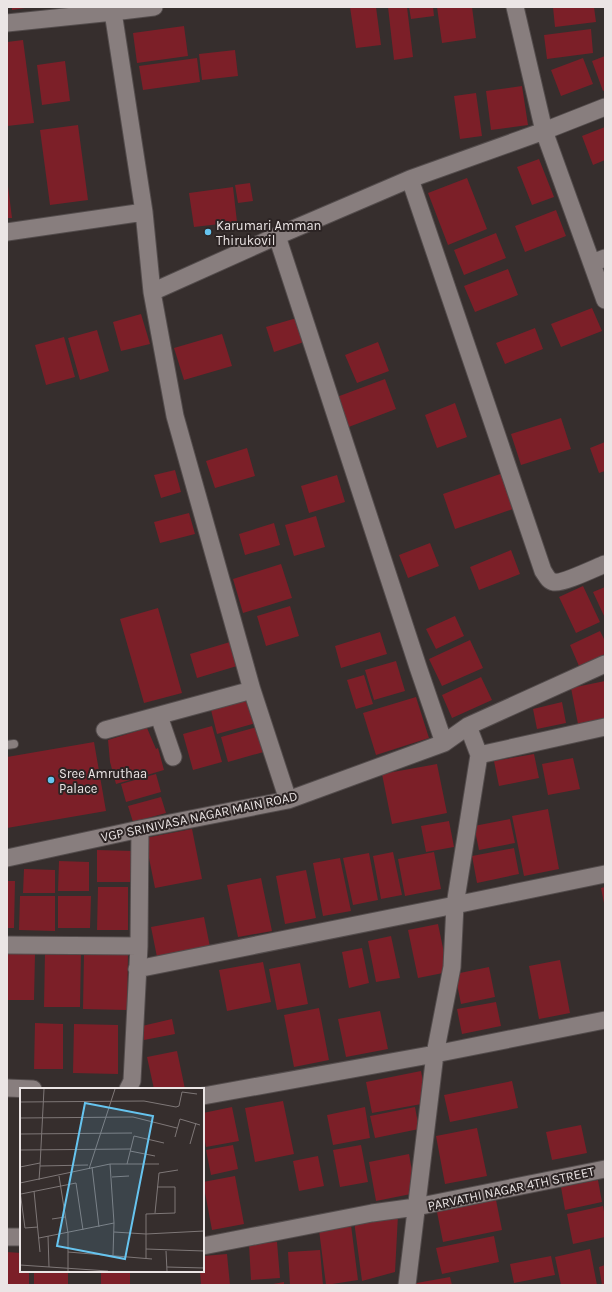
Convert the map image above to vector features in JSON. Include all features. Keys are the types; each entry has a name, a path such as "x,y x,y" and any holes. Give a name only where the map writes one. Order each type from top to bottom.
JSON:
{"street":[{"path":"7,23 154,7"},
{"path":"515,7 544,131 598,260 605,300"},
{"path":"113,12 144,212 152,292 175,416 252,690 288,800"},
{"path":"152,292 410,179 544,131 605,107"},
{"path":"410,179 543,570 548,578 554,582 559,582 605,564"},
{"path":"7,232 144,212"},
{"path":"277,236 444,743"},
{"name":"VGP SRINIVASA NAGAR MAIN ROAD","path":"7,858 140,829 288,800 444,743 468,726 605,664"},
{"path":"105,730 252,690"},
{"path":"159,716 173,758"},
{"path":"407,1285 435,1054 452,967 455,905 479,755 468,726"},
{"path":"479,755 605,727"},
{"path":"128,1088 132,1080 139,946 140,829"},
{"path":"137,968 605,874"},
{"path":"7,945 139,946"},
{"path":"204,1096 435,1054 605,1020"},
{"path":"7,1088 20,1088"},
{"name":"PARVATHI NAGAR 4TH STREET","path":"204,1246 372,1213 416,1207 605,1169"},
{"path":"7,1237 20,1236"}],"building":[{"path":"12,7 25,7 25,8 12,10"},
{"path":"350,7 376,7 381,45 356,48"},
{"path":"388,7 407,7 413,57 394,60"},
{"path":"409,7 433,7 434,16 411,19"},
{"path":"437,7 472,7 476,38 442,43"},
{"path":"553,7 594,7 596,22 555,27"},
{"path":"184,26 188,56 137,63 133,33"},
{"path":"591,29 593,53 547,59 544,35"},
{"path":"23,40 34,123 7,126 7,42"},
{"path":"235,50 238,76 202,80 199,54"},
{"path":"605,56 605,90 603,91 592,61"},
{"path":"197,58 200,82 143,90 139,66"},
{"path":"583,58 593,84 561,96 551,70"},
{"path":"65,61 70,101 42,105 37,65"},
{"path":"522,86 528,125 491,130 486,91"},
{"path":"476,93 482,136 460,139 454,96"},
{"path":"78,125 88,200 50,205 40,130"},
{"path":"605,127 605,160 593,165 582,136"},
{"path":"539,159 554,197 532,205 517,167"},
{"path":"467,178 487,229 448,245 428,193"},
{"path":"250,183 253,201 238,203 235,185"},
{"path":"8,186 12,218 7,218"},
{"path":"233,187 237,222 194,227 189,193"},
{"path":"556,210 566,236 525,252 515,226"},
{"path":"496,233 506,258 464,275 454,250"},
{"path":"508,269 518,295 475,312 464,286"},
{"path":"592,308 602,331 561,347 551,324"},
{"path":"141,314 150,344 121,351 113,322"},
{"path":"300,317 307,341 274,352 266,327"},
{"path":"535,328 543,349 505,364 496,343"},
{"path":"97,330 109,371 80,380 68,338"},
{"path":"222,334 232,366 184,380 174,348"},
{"path":"64,337 75,377 46,385 35,345"},
{"path":"378,342 389,371 357,383 345,355"},
{"path":"385,379 396,409 346,428 334,398"},
{"path":"455,403 467,437 437,448 425,415"},
{"path":"561,418 571,449 521,465 511,434"},
{"path":"605,442 605,471 599,473 590,448"},
{"path":"247,448 255,476 215,488 206,461"},
{"path":"175,470 181,492 161,498 154,475"},
{"path":"503,473 516,508 455,529 443,494"},
{"path":"337,475 345,502 309,513 301,486"},
{"path":"189,513 195,534 160,543 154,522"},
{"path":"316,516 325,547 294,556 285,525"},
{"path":"274,523 280,545 245,555 239,534"},
{"path":"430,543 439,566 408,578 399,555"},
{"path":"511,550 520,574 479,590 470,567"},
{"path":"281,564 292,598 243,613 233,579"},
{"path":"583,586 600,622 576,633 559,597"},
{"path":"605,587 605,618 593,592"},
{"path":"290,606 299,636 266,646 257,616"},
{"path":"158,608 182,693 144,703 120,619"},
{"path":"455,616 464,636 436,649 426,629"},
{"path":"600,631 605,641 605,654 579,666 570,645"},
{"path":"380,632 387,654 341,668 335,646"},
{"path":"470,640 483,668 442,686 429,659"},
{"path":"230,642 237,666 197,678 190,654"},
{"path":"396,661 405,691 374,700 365,670"},
{"path":"364,675 373,704 356,709 347,680"},
{"path":"481,677 492,700 452,718 442,695"},
{"path":"605,681 605,718 578,724 571,688"},
{"path":"252,695 260,722 217,734 210,706"},
{"path":"416,697 429,738 376,755 363,713"},
{"path":"562,702 566,723 537,729 533,709"},
{"path":"212,726 222,762 193,770 183,734"},
{"path":"260,726 267,751 228,762 221,737"},
{"path":"147,728 156,749 158,748 164,770 116,784 110,762 108,740"},
{"path":"94,742 106,811 7,828 7,757"},
{"path":"534,754 539,778 499,786 494,761"},
{"path":"573,758 580,789 548,795 542,764"},
{"path":"437,764 447,813 392,824 382,774"},
{"path":"156,774 161,792 126,802 121,784"},
{"path":"161,797 166,813 133,822 128,806"},
{"path":"548,809 559,869 524,876 512,816"},
{"path":"510,819 515,843 479,850 474,826"},
{"path":"449,821 454,847 426,852 421,826"},
{"path":"192,829 202,879 155,888 145,838"},
{"path":"514,848 519,874 477,883 472,856"},
{"path":"97,850 134,851 133,882 97,882"},
{"path":"393,852 402,895 381,899 373,856"},
{"path":"434,852 441,889 405,896 398,859"},
{"path":"369,853 378,900 353,905 343,858"},
{"path":"340,858 351,911 323,916 313,863"},
{"path":"59,861 89,862 89,891 58,891"},
{"path":"24,869 55,870 55,893 23,893"},
{"path":"306,870 316,918 285,924 276,876"},
{"path":"261,878 272,931 238,937 227,885"},
{"path":"7,881 15,881 14,928 7,928"},
{"path":"98,887 128,887 128,930 97,930"},
{"path":"605,887 605,903 604,903 601,888"},
{"path":"20,896 55,896 55,931 19,930"},
{"path":"58,896 91,896 90,928 58,928"},
{"path":"204,917 210,947 157,957 151,927"},
{"path":"438,924 448,972 418,978 408,930"},
{"path":"391,936 400,978 376,982 368,941"},
{"path":"362,948 369,983 349,988 342,952"},
{"path":"45,951 81,951 80,1007 44,1007"},
{"path":"84,953 128,954 127,1010 83,1009"},
{"path":"7,954 35,954 34,1000 7,1000"},
{"path":"560,960 570,1013 539,1019 529,966"},
{"path":"263,962 271,1002 227,1011 219,970"},
{"path":"300,963 308,1004 277,1010 269,969"},
{"path":"489,967 495,997 461,1004 455,974"},
{"path":"496,1002 501,1026 462,1034 457,1009"},
{"path":"319,1008 329,1060 294,1067 284,1015"},
{"path":"380,1011 388,1049 346,1057 338,1019"},
{"path":"172,1019 175,1034 144,1040 142,1026"},
{"path":"35,1023 63,1024 63,1069 34,1069"},
{"path":"74,1024 118,1025 118,1074 73,1073"},
{"path":"177,1051 185,1088 154,1088 147,1057"},
{"path":"421,1071 427,1103 372,1113 366,1082"},
{"path":"512,1081 518,1108 450,1122 444,1095"},
{"path":"283,1101 294,1154 255,1162 245,1108"},
{"path":"232,1107 239,1141 206,1147 204,1136 204,1113"},
{"path":"365,1107 370,1138 333,1145 327,1115"},
{"path":"415,1107 419,1129 375,1138 370,1116"},
{"path":"581,1125 587,1153 552,1160 546,1132"},
{"path":"477,1128 487,1176 445,1184 436,1136"},
{"path":"233,1145 238,1169 211,1175 206,1150"},
{"path":"361,1145 368,1182 340,1187 333,1150"},
{"path":"409,1154 416,1193 376,1201 369,1162"},
{"path":"318,1156 324,1186 299,1191 293,1161"},
{"path":"235,1176 244,1224 212,1230 204,1182"},
{"path":"598,1180 602,1202 565,1210 561,1187"},
{"path":"495,1195 502,1230 443,1242 436,1207"},
{"path":"603,1206 605,1217 605,1237 573,1244 567,1214"},
{"path":"398,1215 395,1272 362,1281 354,1221"},
{"path":"351,1225 358,1280 326,1285 319,1230"},
{"path":"494,1236 499,1262 442,1274 436,1248"},
{"path":"277,1242 280,1278 251,1280 249,1244"},
{"path":"590,1249 597,1285 561,1285 555,1257"},
{"path":"320,1250 323,1285 290,1285 288,1252"},
{"path":"7,1252 20,1253 20,1272 29,1272 29,1285 7,1285"},
{"path":"227,1254 230,1285 201,1285 200,1272 204,1272 204,1256"},
{"path":"551,1256 555,1275 514,1283 510,1264"},
{"path":"605,1265 605,1285 602,1285 599,1267"},
{"path":"34,1272 68,1272 68,1285 34,1285"},
{"path":"101,1272 130,1272 130,1285 101,1285"},
{"path":"450,1277 452,1285 411,1285 411,1284"},
{"path":"284,1282 284,1285 273,1285 273,1284"}],"place":[{"name":"Karumari Amman Thirukovil","path":"208,232"},
{"name":"Sree Amruthaa Palace","path":"51,780"}]}
